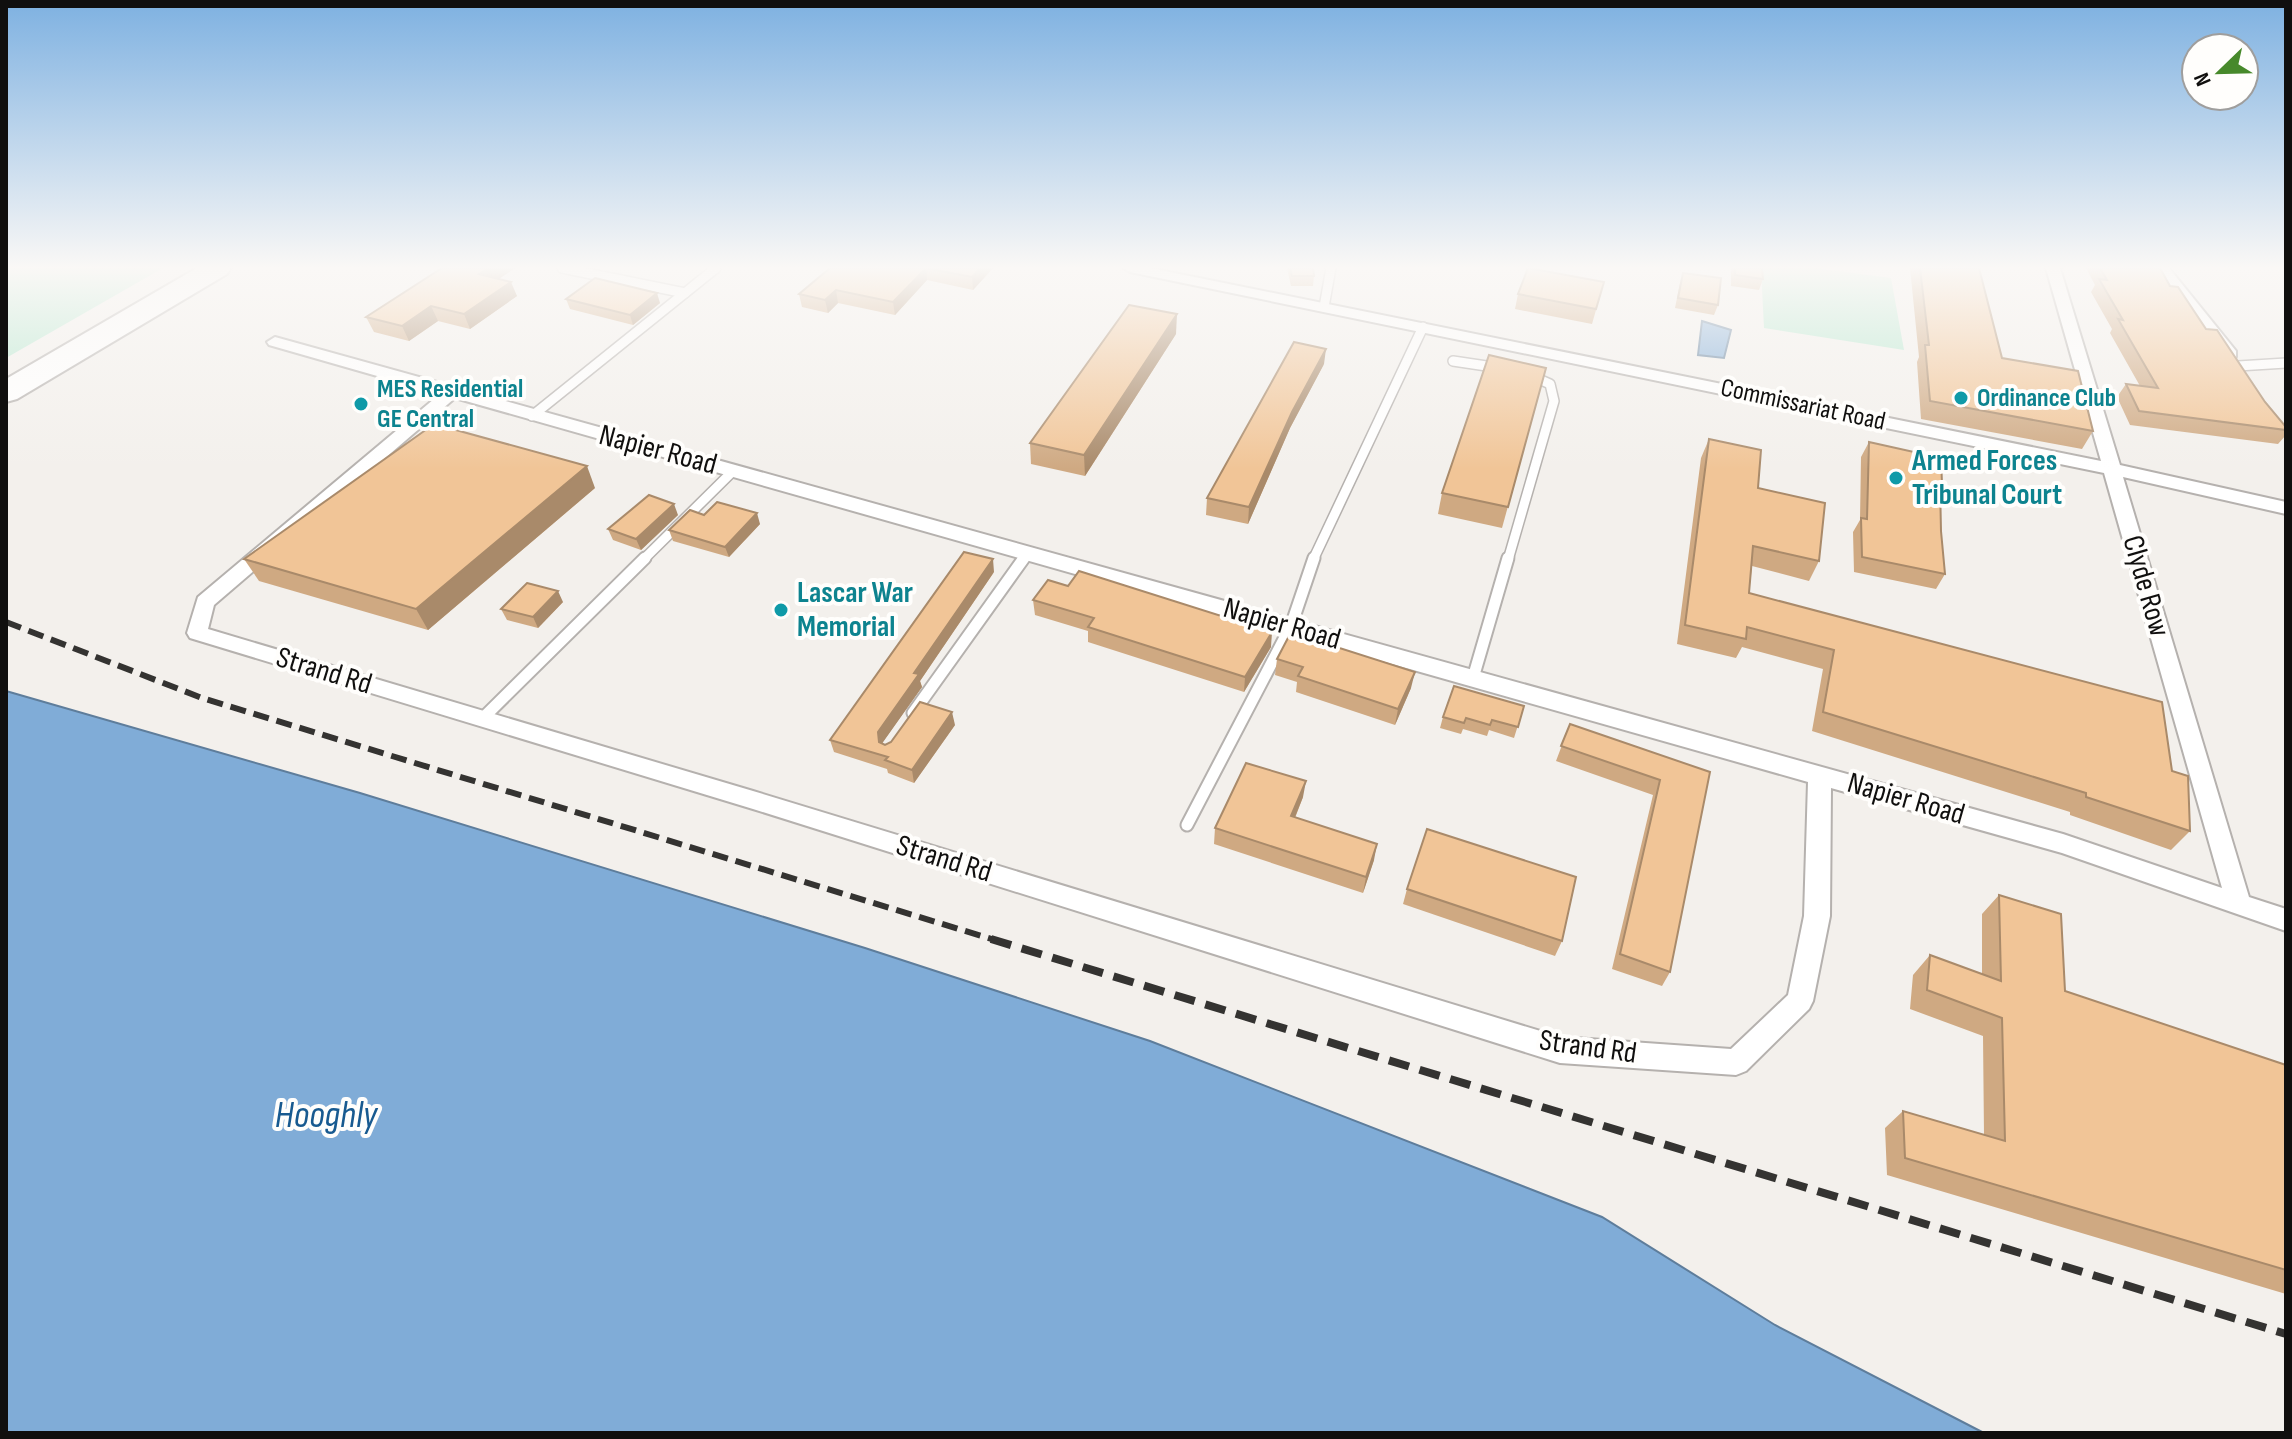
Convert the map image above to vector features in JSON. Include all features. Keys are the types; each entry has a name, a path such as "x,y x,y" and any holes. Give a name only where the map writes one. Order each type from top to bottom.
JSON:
{"highway":[{"path":"6,368 62,335"},
{"path":"6,392 103,335"}],"street":[{"name":"Commissariat Road","path":"1463,335 2112,469 2286,508"},
{"name":"Clyde Row","path":"2073,335 2239,904"},
{"path":"2216,335 2253,388"},
{"name":"Napier Road","path":"275,342 2063,844 2286,920"},
{"name":"Strand Rd","path":"452,392 205,602 197,633 1560,1050 1736,1062 1800,1001 1817,916 1820,775"}],"lane":[{"path":"532,416 633,335"},
{"path":"1187,825 1291,626 1317,548 1419,335"},
{"path":"1453,361 1529,375 1550,384 1554,401 1473,678"},
{"path":"2238,366 2286,363"},
{"path":"482,719 733,471"},
{"path":"905,725 1027,553"}],"green space":[{"path":"6,335 46,335 6,358"},
{"path":"1810,335 1901,335 1904,350"}],"water":[{"path":"1700,335 1730,335 1724,358 1698,355"},
{"name":"Hooghly","path":"6,691 360,793 865,948 1150,1041 1602,1217 1775,1325 1984,1433 6,1433"}],"building":[{"path":"1107,335 1163,335 1084,455 1030,443"},
{"path":"1928,335 1996,335 2002,358 2078,371 2093,431 1930,401 1925,345 1929,345"},
{"path":"2127,335 2220,335 2286,430 2139,411 2126,384 2158,388"},
{"path":"1294,342 1326,349 1292,412 1249,507 1207,498"},
{"path":"1489,355 1546,368 1508,507 1442,493"},
{"path":"434,424 587,466 416,609 244,559"},
{"path":"1709,439 1761,450 1758,488 1825,503 1819,561 1753,546 1749,593 2162,702 2172,771 2188,776 2190,831 2086,797 2086,793 1823,712 1834,650 1747,627 1746,639 1685,625"},
{"path":"1869,442 1941,458 1941,531 1945,574 1862,557 1861,518 1867,519"},
{"path":"649,495 674,504 636,539 608,529"},
{"path":"717,502 757,513 725,547 669,530 690,510 704,515"},
{"path":"964,552 993,559 914,673 919,674 878,732 879,742 885,745 891,742 920,702 952,712 912,770 885,760 888,757 830,740"},
{"path":"1079,571 1272,632 1245,677 1088,627 1094,618 1033,600 1048,580 1068,586"},
{"path":"527,583 558,591 533,617 501,609"},
{"path":"1289,636 1303,640 1305,637 1415,672 1398,709 1298,676 1303,667 1277,659"},
{"path":"1454,686 1524,706 1518,727 1492,720 1490,725 1466,718 1464,723 1443,717"},
{"path":"1570,724 1710,772 1670,972 1620,954 1660,780 1561,746"},
{"path":"1246,763 1306,781 1291,816 1377,844 1366,877 1215,828"},
{"path":"1427,829 1576,877 1562,941 1407,889"},
{"path":"1999,895 2061,914 2065,991 2286,1065 2286,1270 1905,1158 1903,1111 2005,1141 2002,1018 1927,990 1930,955 2001,981"}],"railway":[{"path":"6,622 202,698 998,941"},
{"path":"991,939 2286,1334"}],"place":[{"name":"Ordinance Club","path":"1961,398"},
{"name":"MES Residential GE Central","path":"361,404"},
{"name":"Armed Forces Tribunal Court","path":"1896,478"},
{"name":"Lascar War Memorial","path":"781,610"}]}
